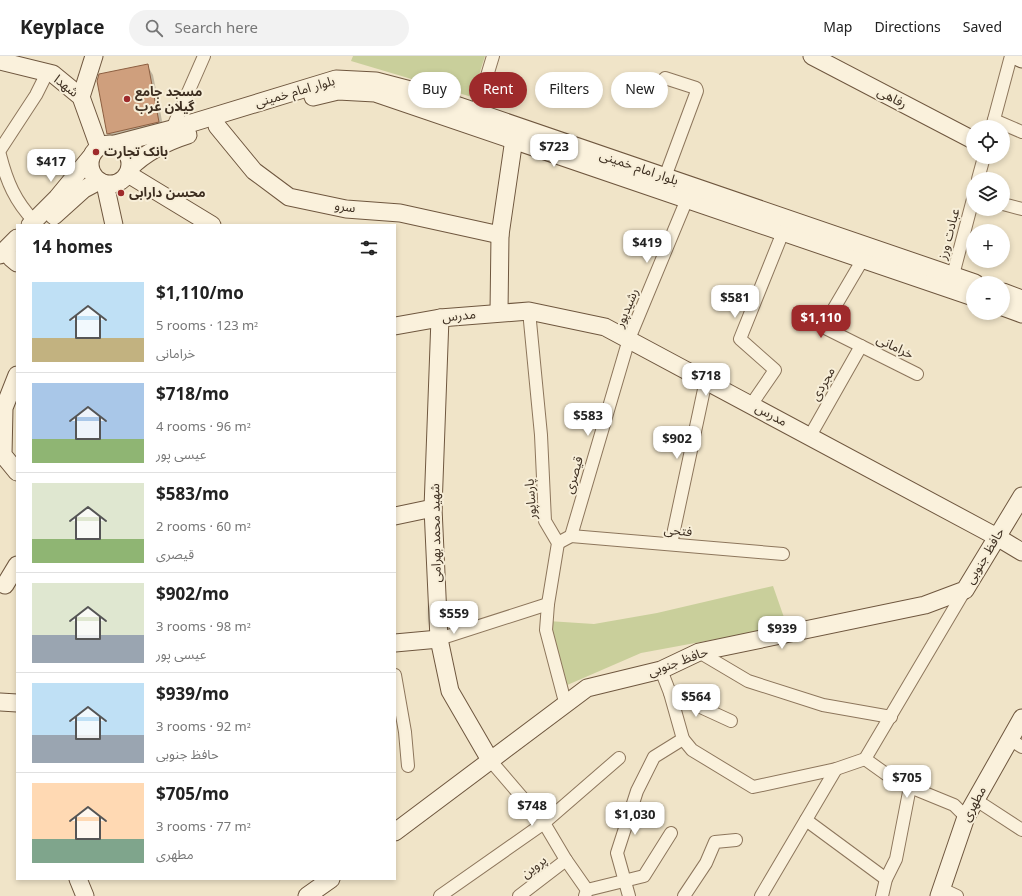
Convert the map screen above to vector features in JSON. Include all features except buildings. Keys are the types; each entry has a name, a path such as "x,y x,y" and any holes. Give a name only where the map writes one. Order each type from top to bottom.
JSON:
{"street":[{"path":"81,97 94,56"},
{"path":"172,129 204,56"},
{"path":"476,112 493,56"},
{"name":"رفاهی","path":"812,56 966,136"},
{"path":"994,120 1011,56"},
{"path":"1016,56 1022,59"},
{"name":"شهدا","path":"0,61 53,74 81,97 101,150"},
{"path":"0,150 36,95 47,73"},
{"name":"بلوار امام خمینی","path":"101,150 336,79 376,81 418,92 966,280"},
{"path":"665,177 697,91 696,88 668,79"},
{"name":"بلوار امام خمینی","path":"129,171 139,159 159,146 217,126 338,91 376,93 966,295"},
{"name":"سرو","path":"217,126 254,171 289,197 346,209 400,213 500,235"},
{"path":"1010,128 1022,132"},
{"path":"499,312 500,235 514,139"},
{"path":"101,150 91,171 102,183 114,224"},
{"path":"101,150 126,151 130,162 129,171 118,183 102,183 84,189 36,224 57,198 101,150"},
{"path":"0,155 5,175 20,206 36,224"},
{"path":"129,171 210,224"},
{"name":"رشیدپور","path":"629,339 687,199"},
{"path":"1010,206 1022,209"},
{"name":"عبادت ورز","path":"953,275 969,216"},
{"path":"751,405 775,370 740,339 783,232"},
{"path":"9,259 16,241"},
{"name":"خرامانی","path":"863,259 823,327 917,374"},
{"path":"1010,295 1022,299"},
{"path":"1010,310 1022,314"},
{"name":"مدرس","path":"396,325 440,318 499,312 529,311 605,327 810,436 1022,552"},
{"name":"پارساپور","path":"529,311 541,435 545,521 558,543"},
{"name":"شهید محمد بهرامی","path":"440,318 433,508 439,639 450,691 490,760"},
{"name":"قیصری","path":"571,536 629,339"},
{"name":"مجردی","path":"810,436 861,346"},
{"path":"16,378 4,408 2,420 3,455 16,471"},
{"path":"671,544 706,380"},
{"name":"حافظ جنوبی","path":"396,831 565,702 587,688 661,670 699,652 925,605 965,590 1022,496"},
{"path":"396,516 433,508"},
{"path":"565,702 546,630 548,604 558,543 571,536"},
{"name":"فتحی","path":"571,536 783,554"},
{"path":"7,586 16,567"},
{"path":"661,670 670,693 683,739 692,750 753,787 836,769 865,759 965,590"},
{"path":"396,642 439,639 548,604"},
{"path":"699,652 748,681 823,705 890,717"},
{"path":"396,681 405,732 408,766"},
{"path":"670,693 731,721"},
{"path":"0,702 16,703"},
{"name":"مطهری","path":"946,894 966,817 976,800 1016,743 1022,718"},
{"path":"629,896 617,853 637,791 654,757 683,739"},
{"path":"440,896 544,823 620,758"},
{"path":"865,759 886,774 910,787 954,805 966,817"},
{"path":"490,760 544,823 586,893 644,876 648,872 671,833"},
{"path":"761,896 836,769"},
{"path":"882,896 886,879 896,859 910,787"},
{"path":"976,800 1022,830"},
{"path":"806,820 886,879"},
{"path":"684,896 706,863 715,842 736,840"},
{"name":"پروین","path":"519,896 566,860"},
{"path":"311,888 329,880"}],"green space":[{"path":"353,56 485,56 480,72 469,72 469,96 461,94 461,72 408,72 408,78 351,61"},
{"path":"773,586 787,626 641,653 558,689 548,621 594,624 657,613"}],"place":[{"name":"مسجد جامع گیلان غرب","path":"127,99"},
{"name":"بانک تجارت","path":"96,152"},
{"name":"محسن دارابی","path":"121,193"}]}
